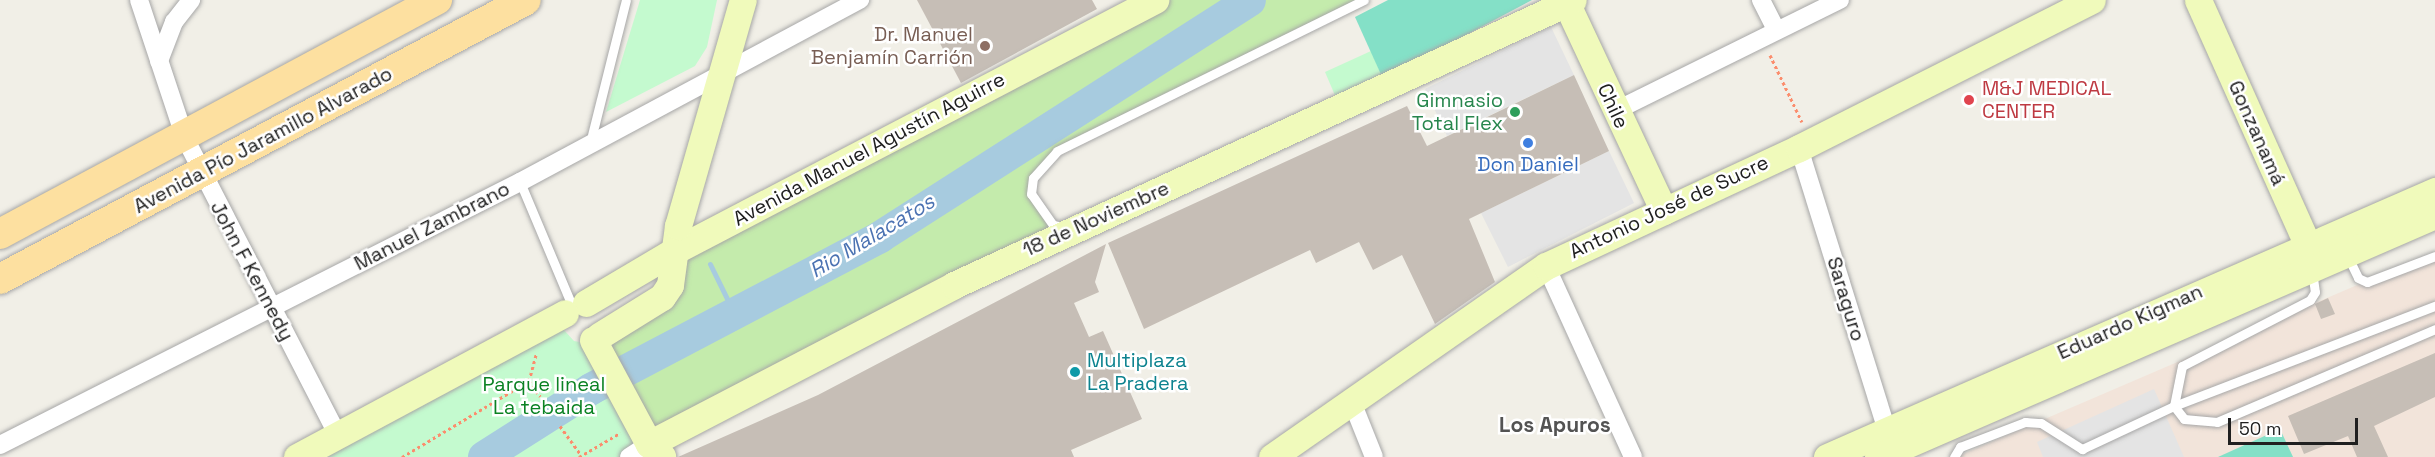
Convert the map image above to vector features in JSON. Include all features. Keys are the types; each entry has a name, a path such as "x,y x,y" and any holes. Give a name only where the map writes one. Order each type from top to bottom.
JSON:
{"main road":[{"name":"Avenida Pío Jaramillo Alvarado","path":"0,234 185,138 437,0"},
{"name":"Avenida Pío Jaramillo Alvarado","path":"0,279 202,174 526,0"}],"street":[{"name":"John F Kennedy","path":"139,0 185,138 338,436"},
{"path":"159,61 174,22 191,0"},
{"path":"574,307 563,329 569,338 596,341 662,297 673,275 674,251 743,0"},
{"name":"Manuel Zambrano","path":"0,445 520,182 723,76 860,0"},
{"name":"Avenida Manuel Agustín Aguirre","path":"297,457 674,251 1155,0"},
{"path":"1761,0 1769,34"},
{"path":"1615,111 1840,0"},
{"name":"Antonio José de Sucre","path":"1272,457 1546,266 1805,144 2092,0"},
{"name":"Gonzanamá","path":"2198,0 2311,259"},
{"name":"18 de Noviembre","path":"645,445 1077,226 1568,1"},
{"name":"Chile","path":"1568,1 1615,111 1664,211"},
{"name":"Saraguro","path":"1805,144 1886,446"},
{"name":"Eduardo Kigman","path":"1827,457 1886,446 2311,259 2435,191"},
{"name":"Eduardo Kigman","path":"2311,259 2346,254 2435,215"},
{"path":"1546,266 1633,457"},
{"path":"596,341 645,445"},
{"path":"1352,402 1374,457"}],"lane":[{"path":"590,145 626,0"},
{"path":"1077,226 1053,225 1031,194 1033,178 1057,151 1364,0"},
{"path":"520,182 574,307"},
{"path":"2346,254 2358,278 2367,282 2435,256"},
{"path":"2311,259 2315,292 2310,300 2182,366 2174,406 2184,419 2217,422 2435,329"},
{"path":"1954,457 1960,447 2025,422 2041,423 2082,449 2174,406 2435,306"}],"path":[{"path":"1769,34 1805,144"},
{"path":"402,457 529,381 540,396"},
{"path":"560,426 580,456 645,445"}],"shaded area":[{"path":"1551,27 1574,75 1447,136 1425,89"},
{"path":"1609,151 1634,203 1508,267 1481,213"},
{"path":"2435,252 2435,457 1956,457 2315,303"},
{"path":"2154,389 2184,457 2043,457 2037,442"}],"green space":[{"path":"640,0 717,0 707,47 695,66 606,112"},
{"path":"1155,0 1364,0 1077,139 1044,164 1031,194 1053,225 649,444 599,336 662,297 675,260"},
{"path":"1388,0 1532,0 1383,79 1355,17"},
{"path":"1371,51 1383,79 1337,100 1325,72"},
{"name":"Parque lineal La tebaida","path":"563,329 574,341 585,343 649,444 629,457 297,457"},
{"path":"2280,429 2293,457 2218,457"}],"building":[{"name":"Dr. Manuel Benjamín Carrión","path":"917,0 1092,0 1097,9 961,83"},
{"path":"1574,75 1609,151 1469,219 1495,282 1435,324 1402,255 1373,270 1359,242 1316,263 1310,250 1144,329 1108,243 1407,106 1427,146"},
{"path":"1106,244 1095,282 1099,292 1074,303 1089,337 1103,331 1142,419 1071,450 1074,457 678,457 818,395"},
{"path":"2328,298 2335,314 2321,319 2315,304"},
{"path":"2435,353 2435,397 2374,426 2388,457 2357,457 2348,436 2304,454 2288,416"}],"waterway":[{"name":"Rio Malacatos","path":"484,457 591,389 880,237 1250,0"},
{"path":"710,264 733,311"}],"place":[{"name":"Dr. Manuel Benjamín Carrión","path":"985,46"},
{"name":"M&J MEDICAL CENTER","path":"1969,100"},
{"name":"Gimnasio Total Flex","path":"1515,112"},
{"name":"Don Daniel","path":"1528,143"},
{"name":"Multiplaza La Pradera","path":"1075,372"}],"district":[{"name":"Los Apuros","path":"1555,425"}]}
